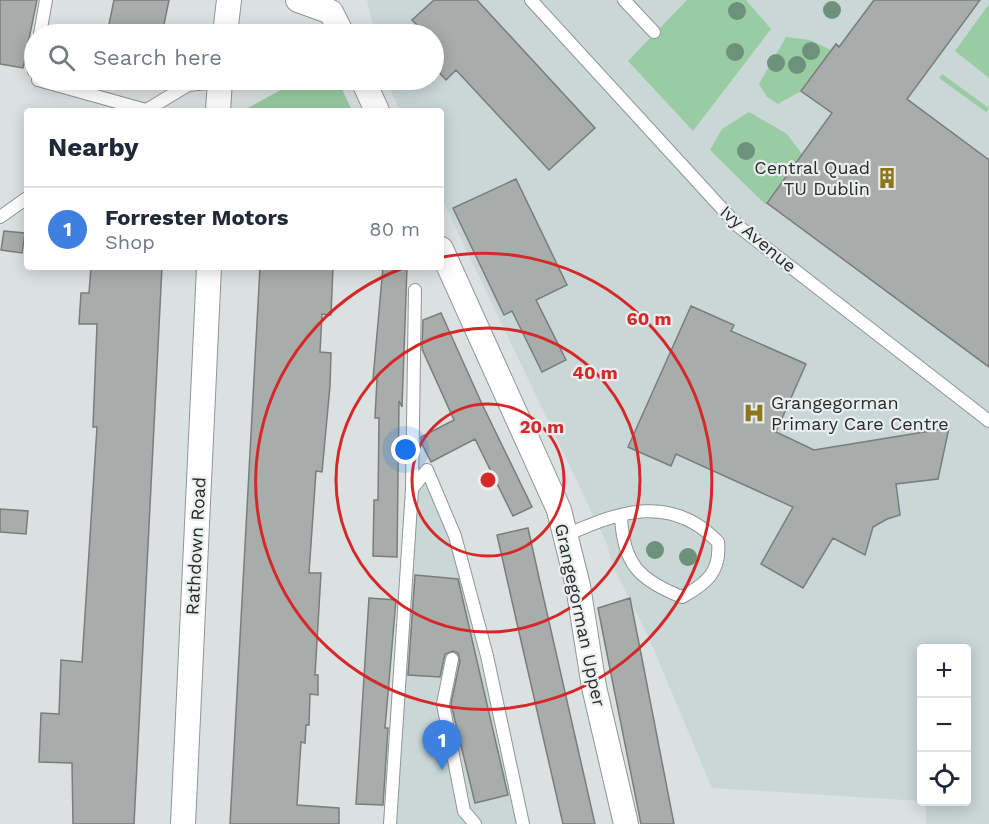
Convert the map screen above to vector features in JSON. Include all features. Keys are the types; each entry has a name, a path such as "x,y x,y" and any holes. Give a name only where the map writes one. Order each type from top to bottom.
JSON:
{"street":[{"path":"226,24 229,0"},
{"path":"298,0 331,12 337,24"},
{"path":"218,108 219,90"},
{"path":"368,90 376,108"},
{"name":"Grangegorman Upper","path":"444,256 558,510 578,586 594,687 626,824"},
{"name":"Rathdown Road","path":"183,824 209,270"}],"lane":[{"path":"42,24 46,0"},
{"name":"Ivy Avenue","path":"531,0 738,226 989,421"},
{"path":"624,0 654,32"},
{"path":"73,90 136,108"},
{"path":"151,108 180,90"},
{"path":"0,217 24,200"},
{"path":"390,824 412,489 415,290"},
{"path":"412,489 427,470 455,536 487,656 523,824"},
{"path":"565,536 590,524 644,510 667,512 689,519 718,542 720,555 713,576 682,597 652,585 630,560 622,540 621,516"},
{"path":"452,659 443,704 464,811 475,824"}],"shaded area":[{"path":"367,0 989,0 989,824 926,824 926,806 971,806 971,644 917,644 917,801 712,788 648,636 612,564 607,544 444,203 444,108 399,108 391,90 444,90 444,24 373,24"},
{"path":"424,478 446,518 520,824 394,824 416,483"}],"green space":[{"path":"687,0 746,0 771,29 693,131 628,61"},
{"path":"989,4 989,78 955,51"},
{"path":"786,37 810,40 831,50 801,91 778,104 767,97 759,84"},
{"path":"942,74 989,108 986,112 939,78"},
{"path":"281,90 343,90 351,108 248,108"},
{"path":"749,112 787,134 802,154 765,204 710,150 722,129"}],"building":[{"path":"0,0 37,0 32,24 24,24 23,68 0,64"},
{"path":"114,0 169,0 164,24 109,24"},
{"path":"434,0 477,0 595,128 549,170 456,70 446,80 444,78 444,24 416,24 412,20"},
{"name":"Central Quad TU Dublin","path":"874,0 980,0 907,99 989,160 989,367 767,203 832,113 801,91 836,44 839,47"},
{"path":"516,179 567,285 536,300 566,360 542,372 512,311 504,315 453,208"},
{"path":"4,231 24,233 22,253 1,250"},
{"path":"91,270 162,270 134,824 73,824 72,763 39,762 41,713 59,714 61,660 82,662 97,427 93,427 97,324 79,324 81,293 89,293"},
{"path":"260,270 333,270 331,315 322,314 320,352 331,353 330,386 322,472 316,471 309,573 321,573 315,675 318,675 318,695 310,694 309,725 306,725 305,743 301,742 297,805 339,808 339,824 230,824"},
{"path":"383,270 407,270 402,407 399,401 397,557 373,556 374,500 378,500 379,418 375,418 377,379 373,379"},
{"path":"691,306 734,325 731,331 806,364 776,432 814,450 949,428 938,479 896,484 900,515 873,527 865,555 833,538 803,588 761,564 793,507 676,454 671,466 628,447"},
{"path":"441,313 532,507 513,516 475,439 431,462 421,442 421,437 454,420 422,349 423,320"},
{"path":"0,509 28,511 26,534 0,532"},
{"path":"528,528 595,824 563,824 516,619 497,535"},
{"path":"415,575 458,579 508,795 475,803 451,704 460,661 458,653 453,651 445,654 440,677 408,675"},
{"path":"369,598 396,600 385,728 388,728 383,805 356,804"},
{"path":"630,598 674,824 641,824 598,608"}],"place":[{"name":"Central Quad TU Dublin","path":"887,178"},
{"name":"Grangegorman Primary Care Centre","path":"754,413"},
{"name":"Forrester Motors","path":"442,770"}]}
